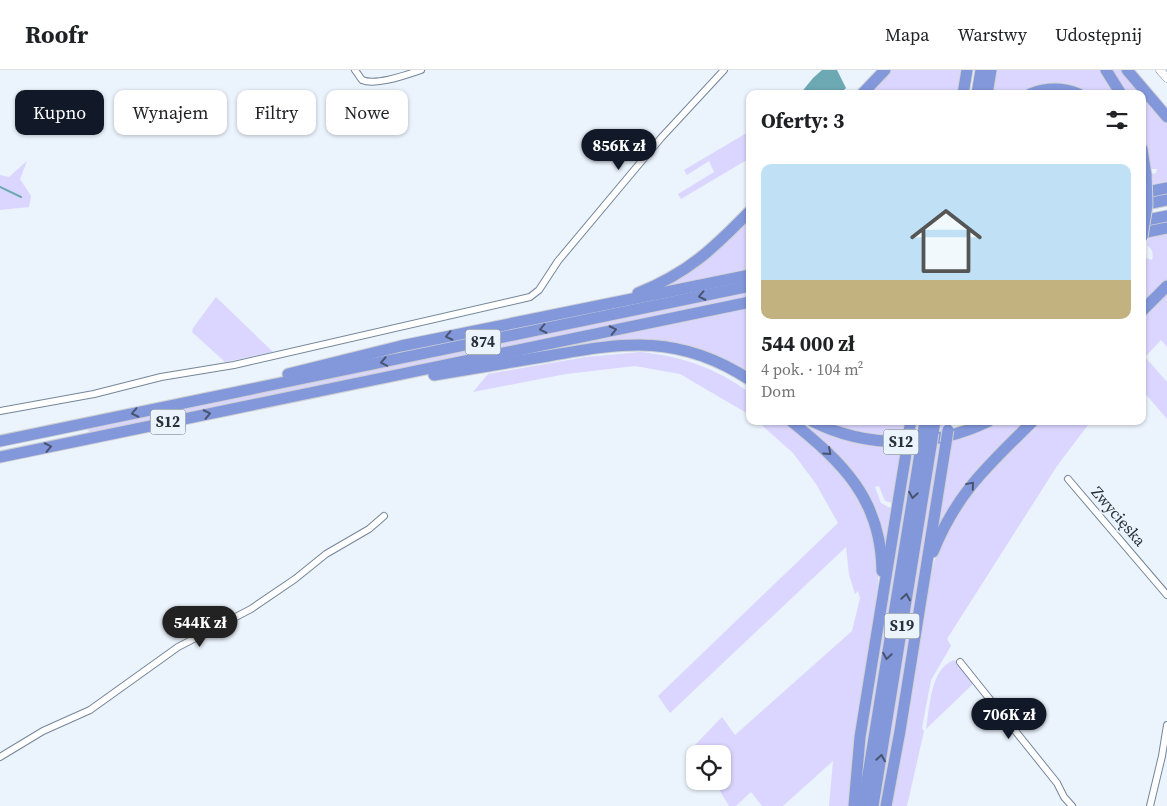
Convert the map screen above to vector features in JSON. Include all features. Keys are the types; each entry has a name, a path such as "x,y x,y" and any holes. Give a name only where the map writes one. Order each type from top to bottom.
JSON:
{"highway":[{"path":"866,90 885,70"},
{"path":"964,90 967,70"},
{"path":"978,90 981,70"},
{"path":"988,90 991,70"},
{"path":"1106,70 1118,90"},
{"path":"1127,70 1144,90"},
{"path":"1044,90 1051,88 1066,90"},
{"path":"1146,92 1167,117"},
{"path":"1146,175 1146,211"},
{"path":"1146,193 1167,188"},
{"path":"1146,204 1167,200"},
{"name":"S12","path":"0,441 217,396 352,357 599,306 654,286 686,270 716,246 746,215"},
{"path":"1146,220 1167,216"},
{"path":"1146,231 1167,228"},
{"path":"599,306 746,276"},
{"path":"1146,307 1167,286"},
{"name":"874","path":"217,396 746,287"},
{"name":"874","path":"336,388 746,303"},
{"path":"336,388 360,388 596,347 640,344 688,351 712,360 746,378"},
{"path":"664,346 719,369 746,386"},
{"name":"S12","path":"0,457 336,388"},
{"path":"796,425 840,464 854,482 867,505 877,530 880,552 880,612"},
{"name":"S12","path":"823,425 857,437 900,442 952,435 978,425"},
{"path":"854,806 860,737 910,425"},
{"path":"923,592 932,555 954,507 975,480 1029,425"},
{"path":"886,806 923,592 949,426"},
{"name":"S19","path":"863,806 930,429"},
{"name":"S19","path":"873,806 926,446"}],"street":[{"path":"355,70 362,80 370,82 421,70"},
{"path":"0,411 94,394 161,377 234,366 530,297 539,290 558,261 661,138 724,70"},
{"path":"1160,70 1167,78"},
{"name":"Zwycięska","path":"1068,479 1167,595"},
{"path":"0,757 43,731 90,710 178,648 251,609 295,579 326,554 369,529 384,516"},
{"path":"960,662 1057,783 1064,798 1072,806"},
{"path":"1150,806 1167,725"}],"shaded area":[{"path":"890,70 964,70 961,90 871,90"},
{"path":"996,70 1102,70 1114,90 994,90"},
{"path":"1112,70 1123,70 1141,90 1125,90"},
{"path":"1146,96 1167,120 1167,186 1153,189 1152,174 1156,173 1157,169 1151,169 1146,145"},
{"path":"746,133 746,160 681,199 678,194 714,172 709,161 687,175 684,170"},
{"path":"27,161 20,179 31,196 29,207 0,210 0,175 9,177"},
{"path":"746,217 746,273 651,292"},
{"path":"1167,231 1167,282 1146,304 1146,258 1152,260 1153,255 1147,245 1149,234"},
{"path":"746,290 746,300 89,434 88,426"},
{"path":"1167,292 1167,347 1161,340 1146,356 1146,313"},
{"path":"216,297 273,352 225,362 192,332"},
{"path":"746,307 746,374 673,344 476,364"},
{"path":"640,352 684,360 711,370 746,390 746,413 680,374 635,366 566,374 473,392 488,374 586,357"},
{"path":"1146,358 1167,382 1167,419 1146,394"},
{"path":"762,425 790,425 834,462 868,514 879,563 878,585 850,806 829,806 833,761 783,806 762,806 751,792 736,806 729,806 719,790 731,790 731,745 695,745 722,717 735,735 852,631 860,598 858,591 855,594 849,574 846,547 670,713 658,696 838,523 816,484 793,453"},
{"path":"798,425 809,425 823,432 903,447 893,503 885,501 879,486 875,487 881,503 892,509 885,561 873,512"},
{"path":"834,425 906,425 904,438 873,436"},
{"path":"912,425 918,425 857,806 859,758"},
{"path":"940,425 946,425 883,806 879,806"},
{"path":"990,425 1027,425 935,540 949,442"},
{"path":"1034,425 1088,425 1057,466 947,639 951,646 931,680 922,728 924,731 907,806 889,806 926,594 934,563 945,532 954,516 1000,460"},
{"path":"954,660 974,683 926,729 932,690 936,680 940,671"}],"water":[{"path":"822,70 837,70 846,88 844,90 803,90"}],"waterway":[{"path":"0,187 21,197"}]}
